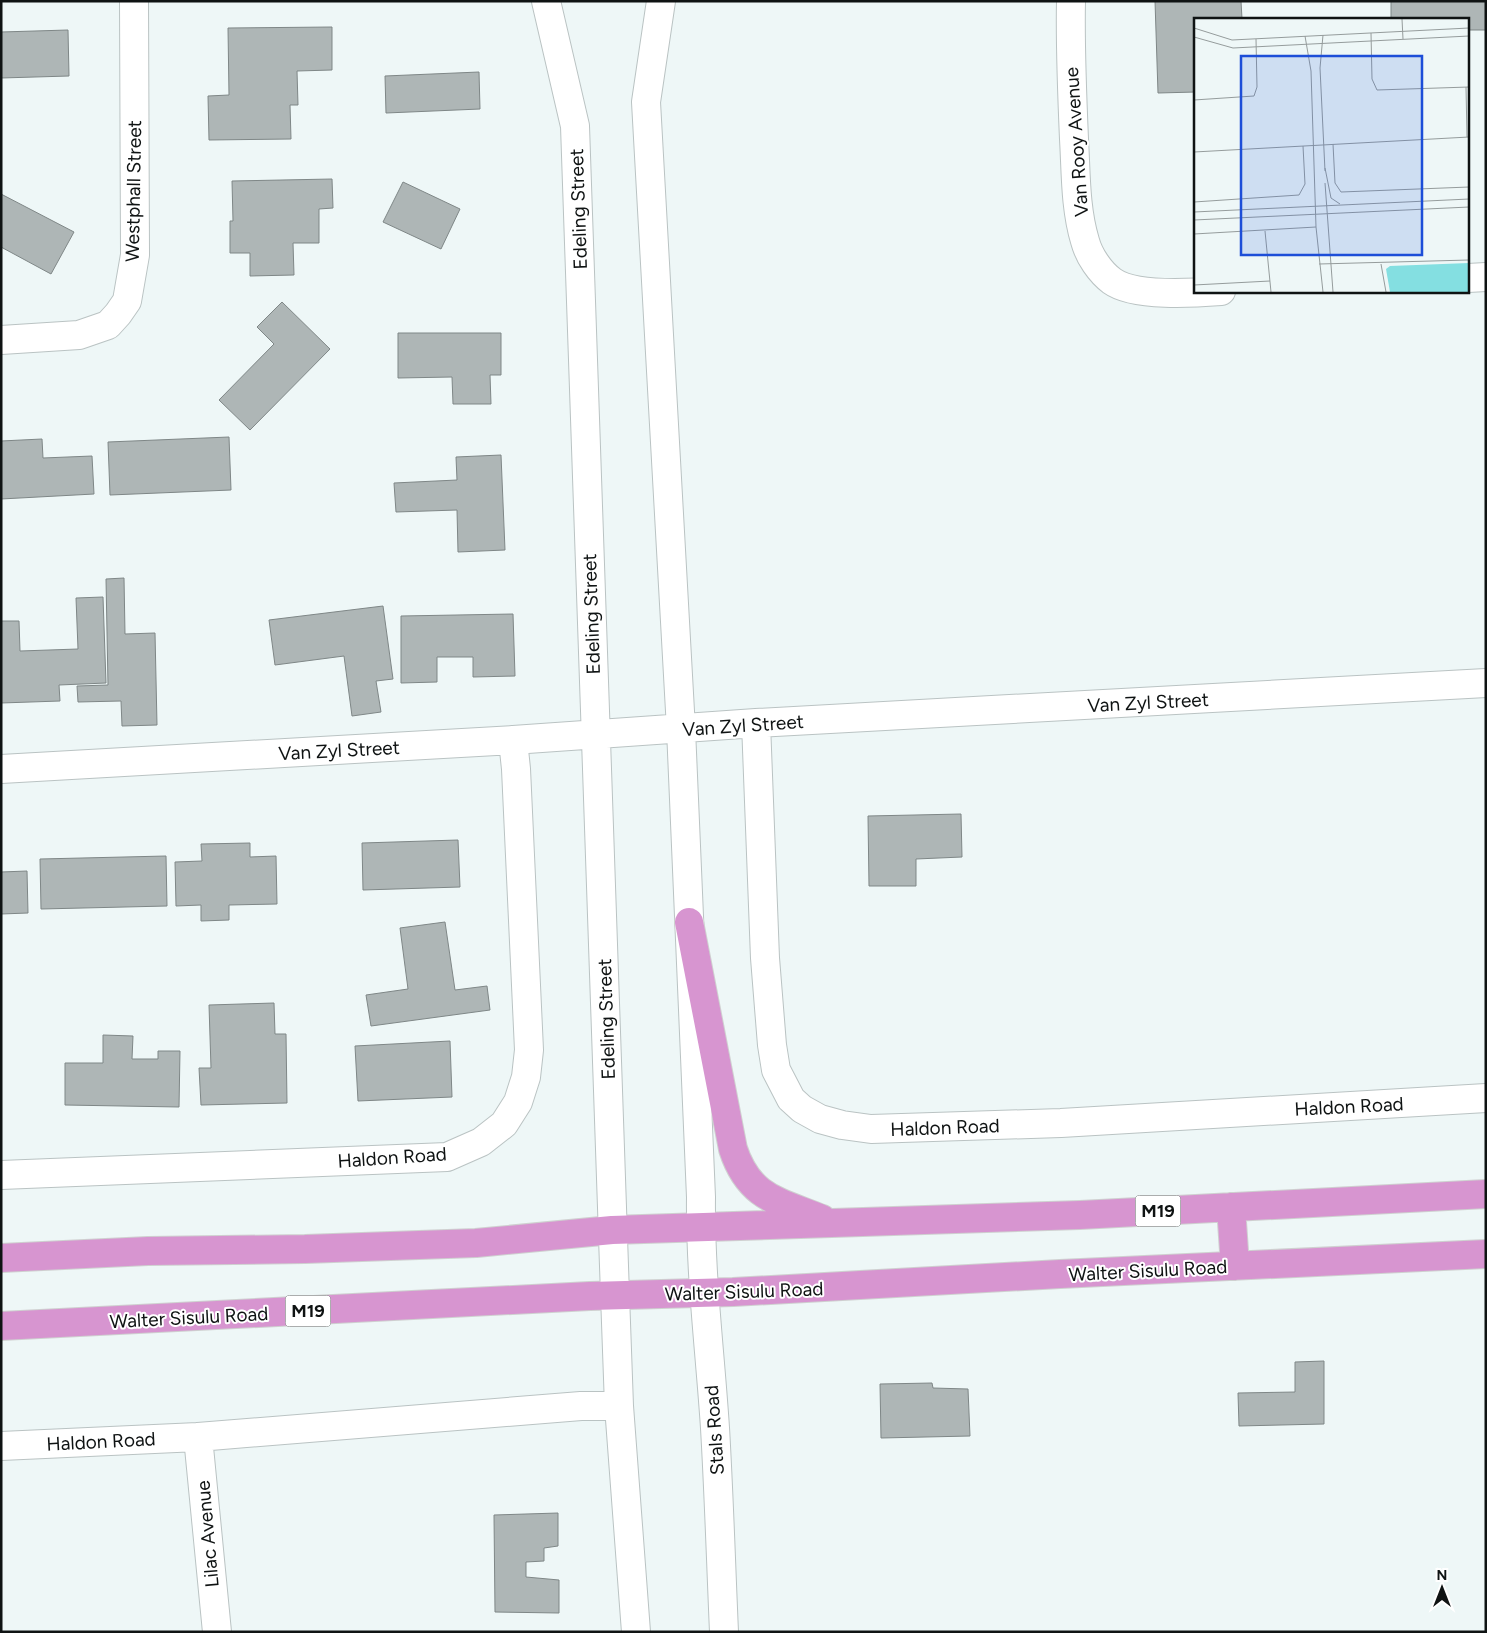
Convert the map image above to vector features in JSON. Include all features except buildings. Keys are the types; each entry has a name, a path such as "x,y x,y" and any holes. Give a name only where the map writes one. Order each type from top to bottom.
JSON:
{"highway":[{"path":"689,922 738,1165 745,1177 758,1191 768,1197 830,1222"},
{"name":"M19","path":"1,1258 148,1251 305,1249 476,1243 612,1230 1080,1215 1486,1194"},
{"path":"1230,1207 1235,1266"},
{"name":"Walter Sisulu Road","path":"1,1326 1486,1254"}],"street":[{"name":"Westphall Street","path":"1,340 79,335 108,325 127,301 135,255 134,1"},
{"name":"Edeling Street","path":"546,1 575,126 612,1230"},
{"path":"661,1 646,102 681,728 701,1197 700,1228"},
{"name":"Van Rooy Avenue","path":"1071,1 1070,51 1076,186 1085,242 1095,264 1113,282 1132,289 1163,293 1194,292"},
{"path":"1470,278 1486,277"},
{"name":"Van Zyl Street","path":"1,769 513,740 756,723 1486,683"},
{"name":"Haldon Road","path":"756,723 765,958 772,1045 776,1070 790,1099 802,1109 820,1119 842,1125 871,1129 1061,1123 1486,1098"},
{"name":"Haldon Road","path":"1,1175 447,1157 481,1142 504,1124 518,1102 524,1085 529,1050 517,779 513,740"},
{"name":"Stals Road","path":"700,1228 715,1427 724,1632"},
{"path":"612,1230 620,1406 636,1632"},
{"name":"Haldon Road","path":"1,1446 198,1437 581,1406 620,1406"},
{"name":"Lilac Avenue","path":"198,1437 216,1632"}]}
